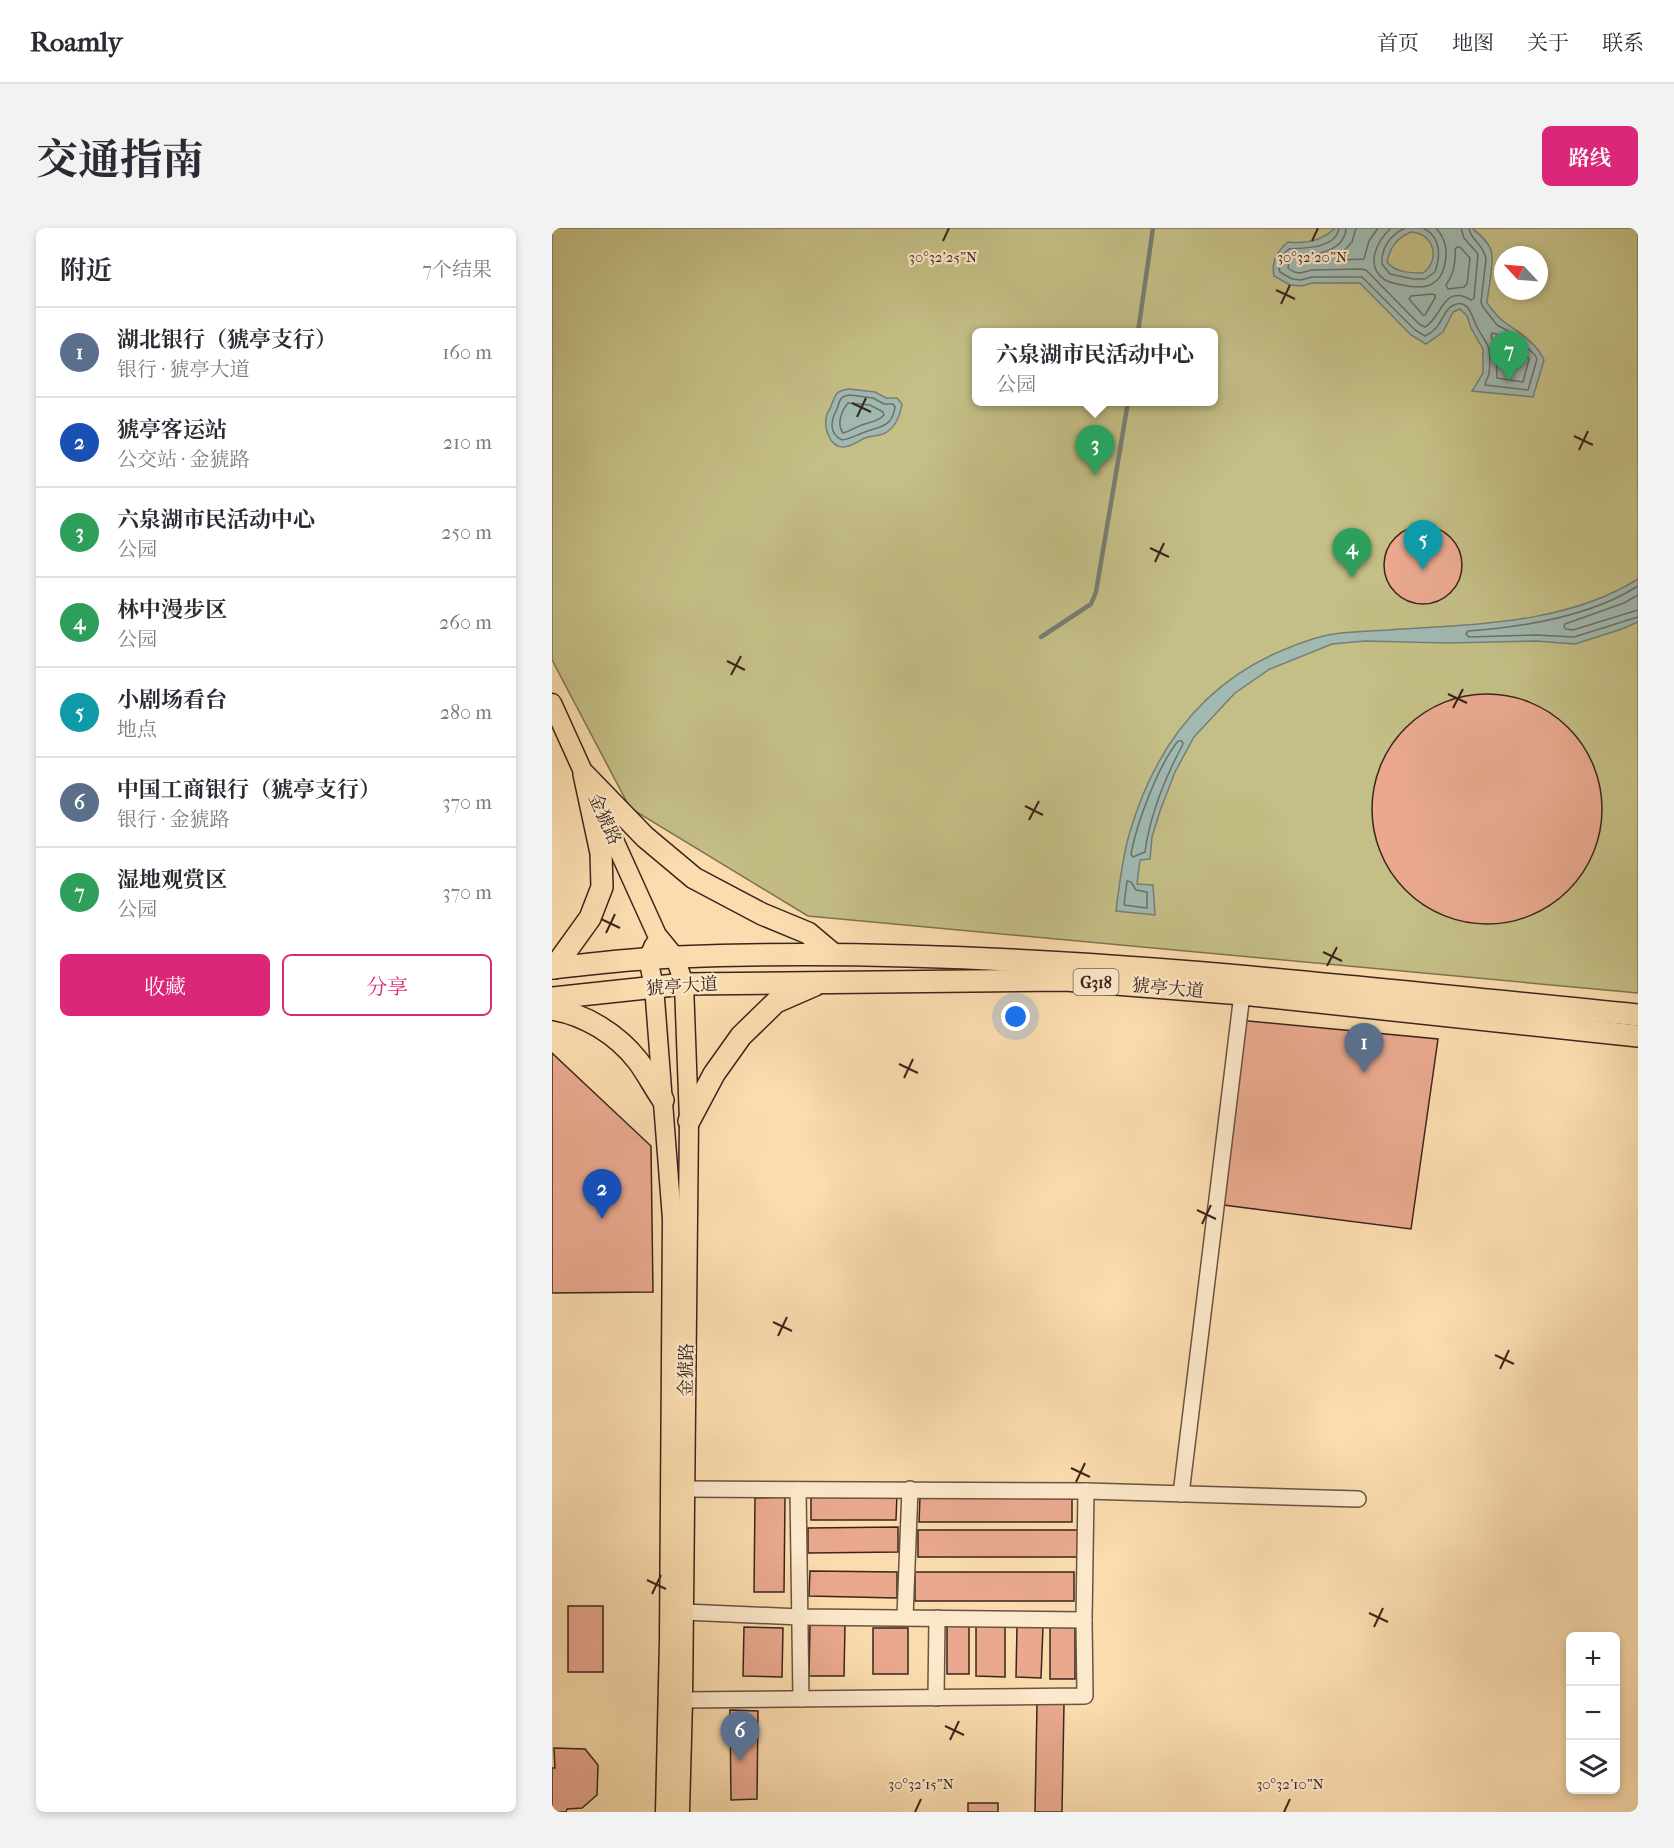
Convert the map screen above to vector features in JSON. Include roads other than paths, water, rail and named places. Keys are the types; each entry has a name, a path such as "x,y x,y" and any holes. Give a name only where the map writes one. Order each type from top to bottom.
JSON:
{"highway":[{"path":"585,774 645,837 694,878 762,914 808,933 833,954"},
{"path":"553,968 590,918 602,887 601,853 585,774"},
{"name":"猇亭大道","path":"553,968 675,957 833,954 1101,964 1638,1015"},
{"name":"猇亭大道","path":"552,998 684,984 1065,980 1242,994 1638,1036"},
{"path":"690,1121 714,1074 741,1036 776,1002 823,981"},
{"path":"552,1009 583,1019 603,1029 622,1043 638,1061 663,1100"}],"main road":[{"name":"金猇路","path":"552,703 657,935 675,957 684,984 690,1121 680,1812"},
{"path":"648,959 657,935"},
{"name":"金猇路","path":"648,959 654,986 672,1219 669,1629 665,1812"}],"street":[{"path":"1181,1494 1242,994"},
{"path":"685,1489 1086,1491 1358,1499"},
{"path":"905,1617 910,1489"},
{"path":"798,1490 801,1699"},
{"path":"683,1700 1085,1696 1086,1491"},
{"path":"684,1612 800,1617 1084,1620"},
{"path":"936,1698 937,1618"}],"water":[{"path":"1335,228 1472,228 1488,244 1492,255 1487,303 1501,319 1531,343 1544,360 1533,397 1472,391 1483,373 1483,349 1467,316 1460,309 1453,312 1443,332 1426,344 1411,335 1360,283 1312,283 1302,286 1290,285 1274,276 1273,266 1276,257 1288,242 1313,241 1325,236","holes":["1411,232 1419,234 1430,242 1432,248 1433,255 1429,268 1423,273 1413,273 1391,266 1387,262 1395,244"]},
{"path":"849,389 875,392 886,398 897,398 902,404 896,422 887,432 843,447 834,444 831,440 826,419 837,394"},
{"path":"1638,579 1638,622 1575,644 1536,641 1447,643 1365,641 1332,644 1270,669 1235,693 1194,737 1175,772 1152,837 1150,859 1140,860 1137,884 1153,885 1155,915 1116,911 1129,835 1150,778 1164,752 1200,706 1246,669 1288,648 1326,635 1517,620 1580,606"}],"waterway":[{"path":"1139,328 1153,228"},
{"path":"1041,637 1091,604 1096,592 1127,406"}],"place":[{"name":"湿地观赏区","path":"1509,381"},
{"name":"六泉湖市民活动中心","path":"1095,475"},
{"name":"小剧场看台","path":"1423,570"},
{"name":"林中漫步区","path":"1352,578"},
{"name":"湖北银行（猇亭支行）","path":"1364,1073"},
{"name":"猇亭客运站","path":"602,1219"},
{"name":"中国工商银行（猇亭支行）","path":"740,1761"}]}
